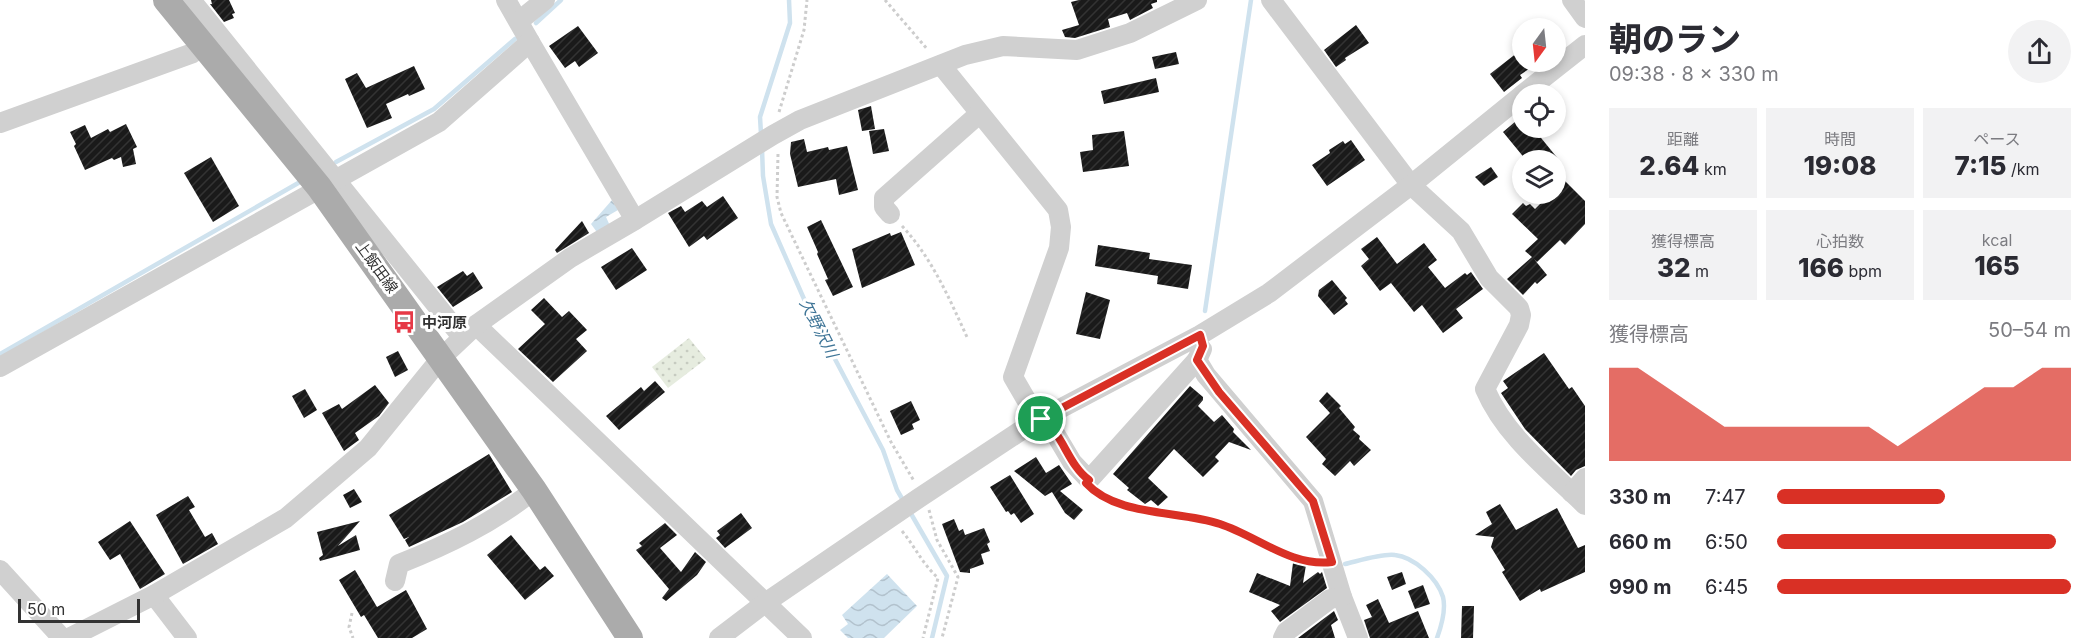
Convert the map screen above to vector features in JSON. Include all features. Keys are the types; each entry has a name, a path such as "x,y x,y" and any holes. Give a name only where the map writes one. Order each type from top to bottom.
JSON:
{"main road":[{"name":"上飯田線","path":"166,0 326,184 441,358 534,490 630,638"}],"street":[{"path":"191,0 326,184 469,331 802,638"},
{"path":"506,0 635,220"},
{"path":"519,21 545,0"},
{"path":"69,638 154,595 286,518 369,448 441,358 469,331 570,258 775,134 800,120 965,55 1003,46 1077,50 1130,33 1197,0"},
{"path":"1271,0 1411,184 1461,231 1489,278 1519,308 1521,315 1519,325 1485,389 1508,427 1581,492"},
{"path":"1572,0 1585,18"},
{"path":"0,367 439,122 530,42"},
{"path":"1537,84 1585,45"},
{"path":"0,123 192,53"},
{"path":"941,65 1058,210 1061,227 1059,248 1013,377 1031,408 1050,425 1072,462 1089,480 1197,360 1203,346 1200,335"},
{"path":"719,638 765,603 895,514 1041,419 1200,335 1269,293 1512,104"},
{"path":"890,214 884,207 884,198 979,114"},
{"path":"1197,360 1217,401 1313,501 1342,597 1358,638"},
{"path":"395,581 399,564 458,539 519,502 534,490"},
{"path":"0,570 62,638"},
{"path":"154,595 187,638"},
{"path":"1283,638 1286,632 1330,599 1342,597"}],"path":[{"path":"807,0 804,30 779,105 775,134 778,140 777,197 782,213 891,442 922,496 937,540 958,577 942,638"},
{"path":"885,0 941,65"},
{"path":"890,214 929,262 942,283 967,337"},
{"path":"1089,480 1086,483 1091,488 1123,505 1220,524 1286,554 1313,561 1332,562"},
{"path":"895,514 925,567 938,578 923,638"},
{"path":"352,613 349,627 353,638"}],"shaded area":[{"path":"689,338 706,359 668,388 652,367"}],"water":[{"path":"612,200 618,210 606,217 611,228 599,235 591,224"},
{"path":"887,574 917,606 884,638 848,638 840,630 848,624 842,615"}],"building":[{"path":"211,0 229,0 235,13 232,14 234,18 224,22 210,4 212,4"},
{"path":"1079,0 1157,0 1157,2 1151,4 1153,8 1130,20 1127,13 1108,19 1110,27 1075,38 1065,37 1062,30 1079,25 1071,2"},
{"path":"1356,25 1369,43 1345,58 1346,60 1336,67 1324,50"},
{"path":"578,26 598,53 579,67 575,61 565,68 549,46"},
{"path":"1176,52 1179,64 1155,69 1152,57"},
{"path":"1512,57 1512,72 1524,72 1520,75 1522,78 1504,92 1490,74"},
{"path":"414,66 425,89 386,104 392,118 367,128 345,79 357,73 366,88"},
{"path":"1156,78 1159,92 1104,104 1101,91"},
{"path":"871,106 875,129 862,131 858,110"},
{"path":"126,124 137,147 133,149 136,164 123,167 121,157 114,160 112,158 85,170 70,132 85,125 91,138 108,129 110,132"},
{"path":"1512,124 1512,138 1541,138 1551,150 1518,150 1503,132"},
{"path":"884,129 889,151 873,154 869,131"},
{"path":"1124,131 1129,166 1083,172 1080,152 1093,150 1092,135"},
{"path":"804,139 807,152 828,147 829,150 847,146 858,190 839,195 836,179 798,187 790,154 791,142"},
{"path":"1351,140 1365,160 1327,186 1312,165 1343,141 1345,144"},
{"path":"211,157 239,206 213,222 184,173"},
{"path":"1491,167 1498,177 1484,186 1475,177"},
{"path":"1566,182 1585,201 1585,224 1565,245 1560,240 1537,262 1534,259 1547,275 1537,284 1535,282 1523,295 1507,279 1532,257 1525,251 1538,239 1512,214 1522,204 1526,206 1530,204 1535,209 1540,204 1566,204"},
{"path":"723,196 738,218 707,240 704,236 689,247 668,213 681,206 685,212 702,201 707,207"},
{"path":"821,220 853,287 833,296 825,280 828,279 807,227"},
{"path":"582,221 589,233 557,253 555,250"},
{"path":"901,232 915,265 862,288 852,249 890,233 891,236"},
{"path":"1377,237 1397,264 1424,243 1437,260 1428,267 1445,288 1465,273 1467,275 1471,272 1483,289 1456,309 1463,318 1443,333 1422,305 1414,312 1391,283 1380,291 1361,266 1369,259 1361,249"},
{"path":"1098,245 1150,253 1149,259 1192,265 1188,289 1157,284 1158,276 1095,266"},
{"path":"632,248 647,270 616,290 601,267"},
{"path":"463,271 467,276 473,272 483,288 453,307 437,287"},
{"path":"1332,280 1347,298 1345,300 1348,304 1334,315 1318,296 1319,290"},
{"path":"1086,292 1110,300 1100,339 1076,334"},
{"path":"544,298 562,317 569,311 587,330 576,339 587,351 553,382 518,349 545,324 531,310"},
{"path":"398,351 408,370 395,377 386,357"},
{"path":"1544,353 1569,389 1572,387 1585,406 1585,466 1576,470 1571,476 1525,429 1501,393 1508,388 1503,381"},
{"path":"655,381 665,392 619,430 606,416 641,387 644,391"},
{"path":"375,385 389,403 379,416 355,433 359,440 344,451 322,413 339,404 342,409"},
{"path":"1190,386 1203,397 1198,406 1214,422 1222,415 1234,429 1233,432 1251,450 1229,442 1215,457 1219,461 1203,477 1174,449 1148,478 1168,497 1158,506 1151,500 1145,504 1127,490 1129,488 1113,474"},
{"path":"305,389 317,410 304,418 292,396"},
{"path":"1327,392 1341,406 1339,408 1355,427 1353,430 1360,436 1359,439 1371,450 1354,466 1350,461 1335,476 1322,464 1326,459 1306,437 1330,413 1319,401"},
{"path":"911,401 920,420 912,424 914,429 901,435 890,411"},
{"path":"489,454 512,492 463,522 409,547 405,540 409,537 404,539 389,515"},
{"path":"1036,457 1046,473 1059,465 1072,484 1060,491 1083,510 1074,520 1065,513 1052,492 1045,496 1014,471"},
{"path":"1010,475 1034,514 1021,523 1014,513 1011,515 1008,511 1006,512 990,487"},
{"path":"354,489 362,502 350,508 343,495"},
{"path":"188,496 195,507 189,510 205,537 212,533 218,544 183,564 156,515"},
{"path":"1500,504 1516,530 1557,508 1578,548 1585,545 1585,572 1541,592 1540,589 1520,601 1502,572 1505,570 1491,547 1494,537 1475,535 1492,524 1486,512"},
{"path":"741,513 752,528 725,548 716,538 720,535 717,531"},
{"path":"954,519 959,531 963,529 965,535 984,528 990,542 987,544 990,551 981,554 984,564 970,569 970,573 960,572 942,524"},
{"path":"130,521 165,574 140,589 120,554 110,560 98,542"},
{"path":"360,521 338,546 356,535 360,550 320,561 319,558 323,555 317,532"},
{"path":"665,523 677,535 660,548 681,572 695,552 706,562 697,575 666,601 662,598 669,589 636,550 642,546 639,543"},
{"path":"511,535 540,570 545,566 554,576 525,600 487,555"},
{"path":"1293,563 1306,565 1303,583 1318,572 1320,574 1322,572 1327,588 1280,622 1271,611 1280,605 1249,592 1257,573 1290,586"},
{"path":"355,570 377,607 406,590 427,629 412,638 378,638 364,615 361,617 339,580"},
{"path":"1402,572 1406,584 1392,590 1387,577"},
{"path":"1423,585 1430,604 1415,609 1408,591"},
{"path":"1378,599 1389,623 1418,611 1429,638 1370,638 1364,620 1372,617 1366,605"},
{"path":"1462,606 1474,606 1473,638 1461,638"},
{"path":"1334,611 1338,620 1331,625 1335,638 1298,638"}],"waterway":[{"path":"536,23 561,0"},
{"name":"欠野沢川","path":"761,134 760,117 790,23 789,0"},
{"path":"1205,311 1251,0"},
{"path":"336,162 434,109 515,39"},
{"name":"欠野沢川","path":"762,149 763,176 771,224 808,308 883,450 897,490 904,502"},
{"path":"0,354 300,182"},
{"name":"欠野沢川","path":"910,512 947,576 932,638"},
{"path":"1345,564 1390,555 1402,557 1417,564 1436,583 1443,597 1443,612 1437,638"}],"place":[{"name":"中河原","path":"404,322"}],"route":[{"path":"1200,335 1203,346 1197,360 1219,392 1313,501 1332,562 1313,561 1274,550 1220,524 1114,502 1086,483 1089,480 1072,462 1050,425 1041,419 1200,335"}]}
